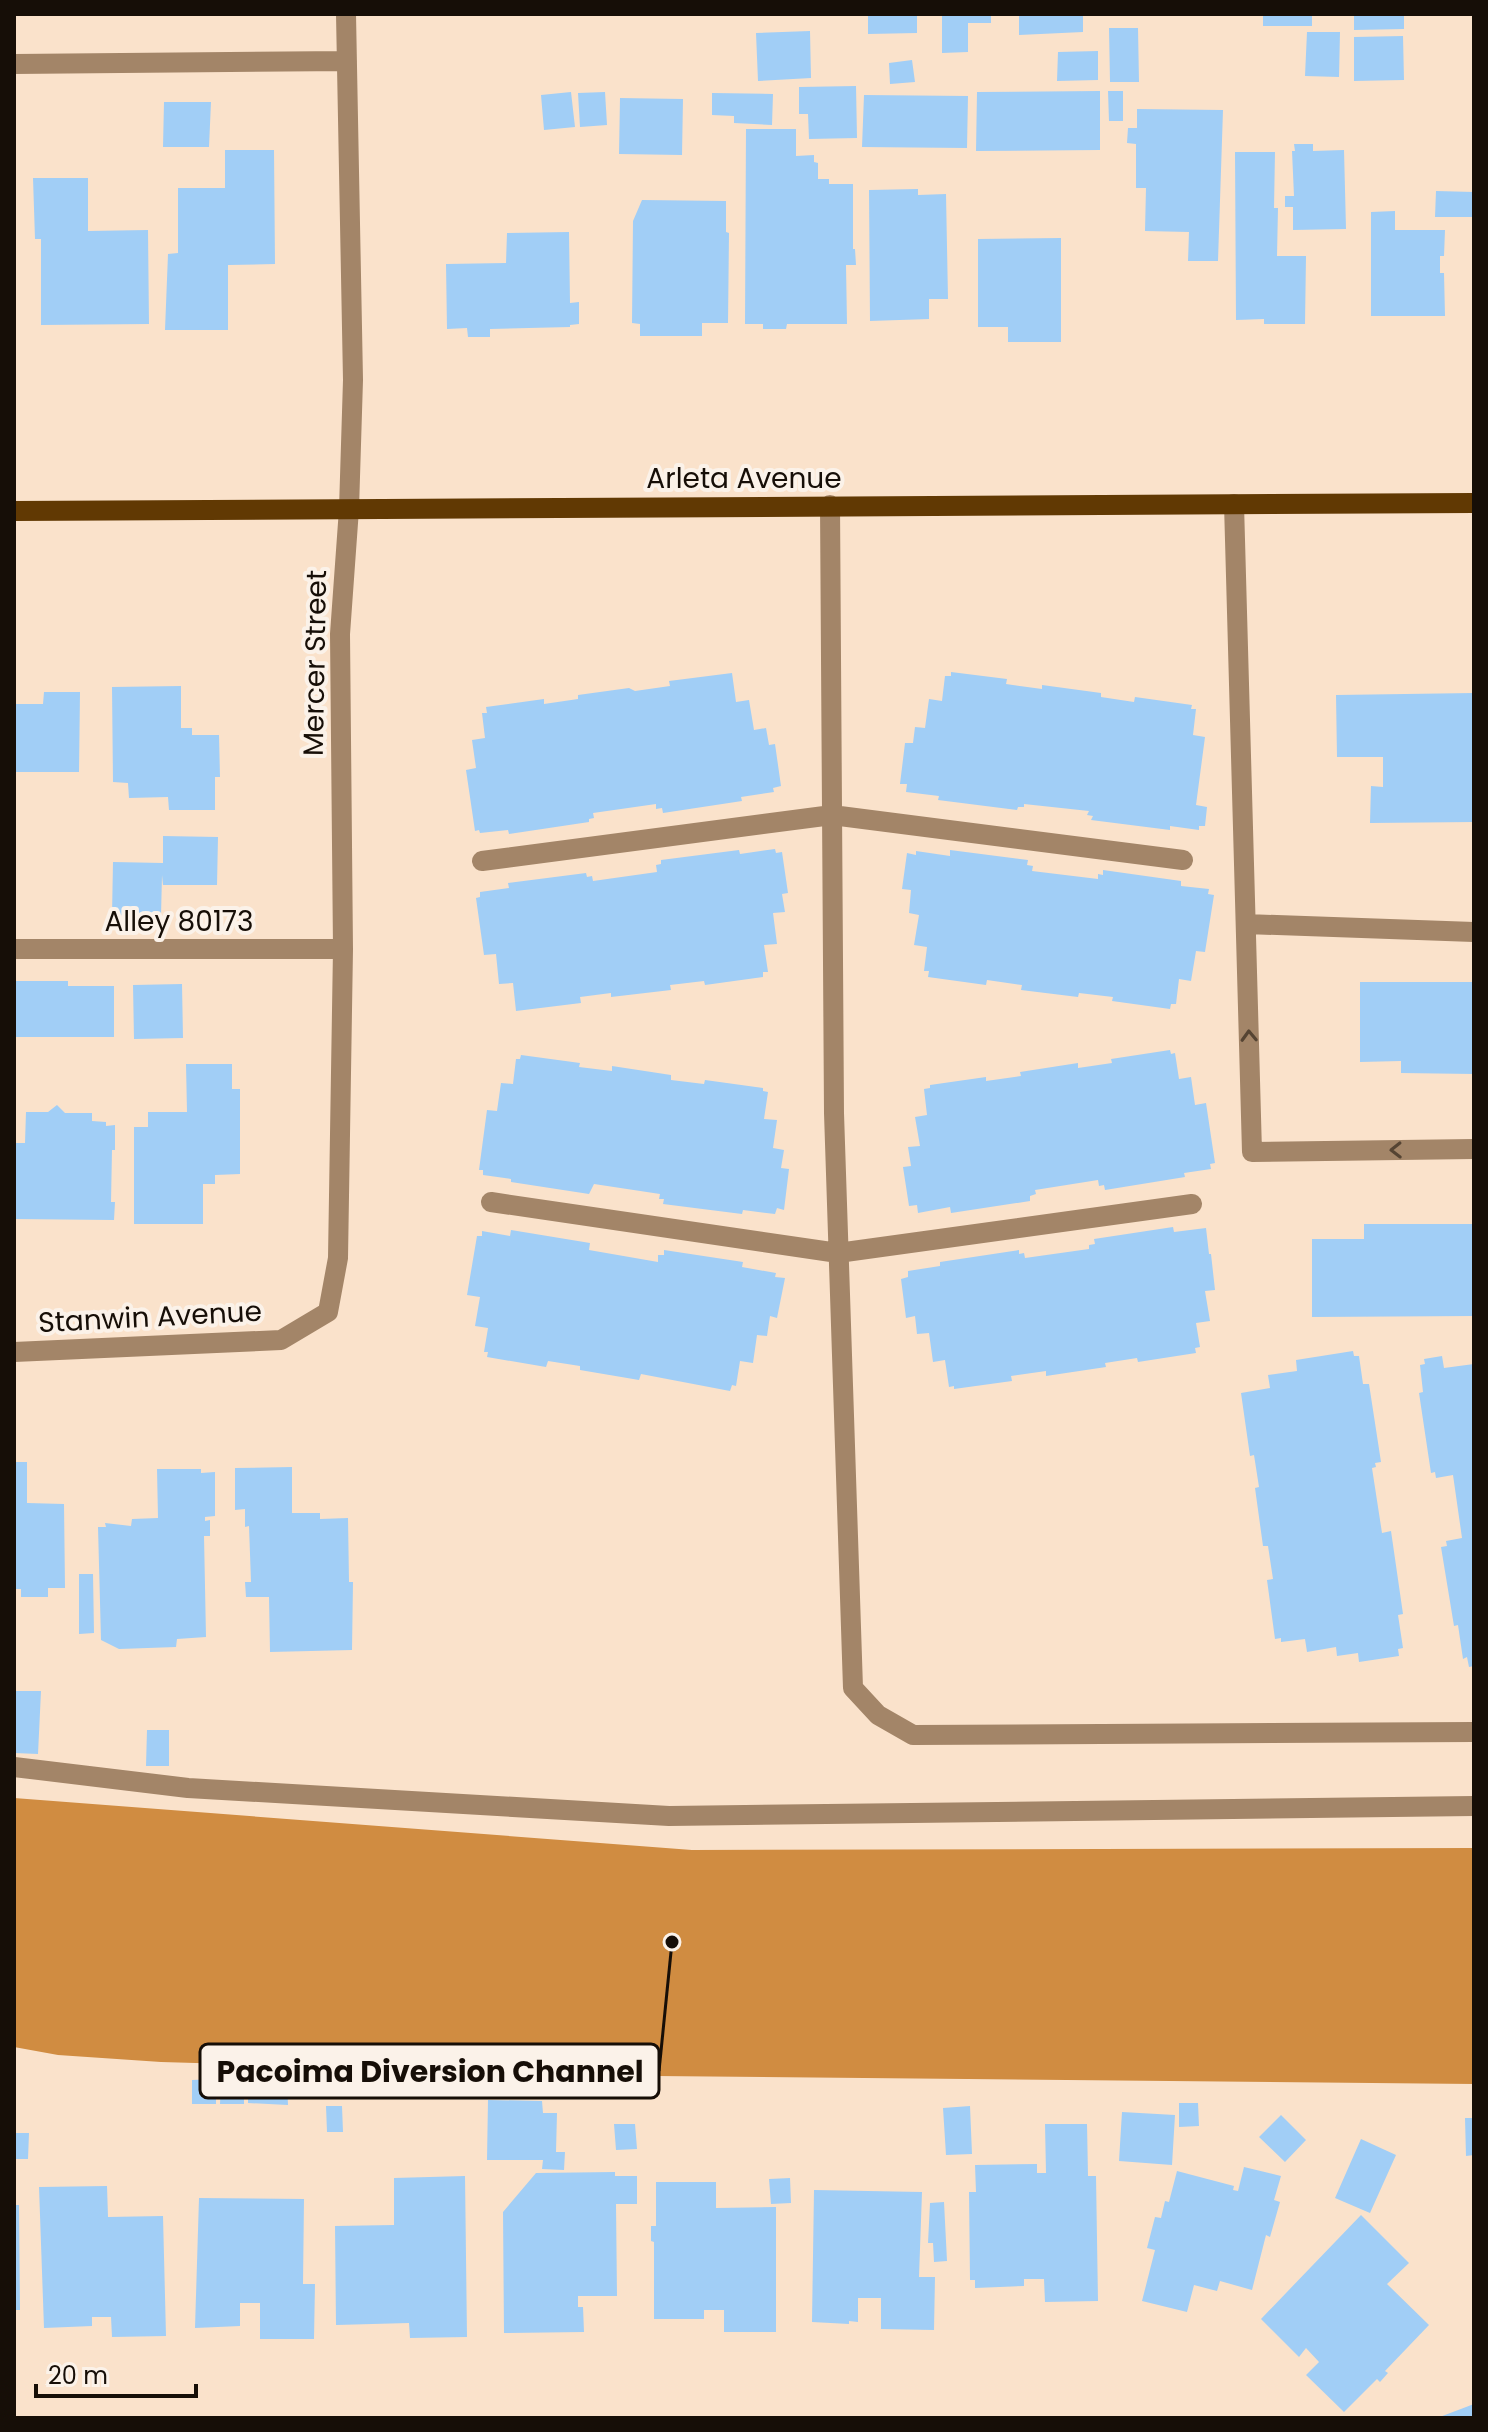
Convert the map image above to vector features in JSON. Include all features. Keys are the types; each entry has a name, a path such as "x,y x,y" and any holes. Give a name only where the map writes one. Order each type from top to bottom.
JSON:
{"main road":[{"name":"Arleta Avenue","path":"14,511 1474,503"}],"street":[{"name":"Mercer Street","path":"328,1312 338,1258 343,949 340,634 349,509 353,380 346,14"},
{"path":"14,64 347,61"},
{"path":"1234,504 1252,1152 1474,1149"},
{"path":"830,505 838,1253 853,1688 878,1715 913,1735 1474,1732"},
{"path":"482,861 832,815 1183,860"},
{"path":"1246,924 1474,932"},
{"name":"Alley 80173","path":"14,949 343,949"},
{"path":"491,1202 838,1253 1192,1204"},
{"name":"Stanwin Avenue","path":"14,1352 281,1340 328,1312"},
{"path":"14,1767 188,1788 669,1816 1474,1806"}],"shaded area":[{"path":"14,1798 692,1850 1474,1848 1474,2084 656,2076 161,2062 58,2055 14,2047"}],"building":[{"path":"868,14 917,14 917,33 868,34"},
{"path":"942,14 991,14 991,23 968,23 968,52 942,53"},
{"path":"1019,14 1083,14 1083,32 1019,35"},
{"path":"1263,14 1312,14 1312,26 1263,26"},
{"path":"1354,14 1404,14 1404,29 1354,30"},
{"path":"1109,28 1138,28 1139,82 1110,82"},
{"path":"810,31 811,78 758,81 756,33"},
{"path":"1307,32 1340,32 1339,77 1305,76"},
{"path":"1403,36 1404,80 1354,81 1354,37"},
{"path":"1098,51 1098,80 1057,81 1058,52"},
{"path":"912,60 915,82 890,84 889,63"},
{"path":"856,86 857,138 809,139 808,114 799,114 799,87"},
{"path":"1100,91 1100,150 976,151 977,92"},
{"path":"1108,91 1123,91 1123,121 1109,121"},
{"path":"571,92 575,127 544,130 541,95"},
{"path":"605,92 607,125 580,127 578,93"},
{"path":"712,93 773,94 772,125 734,123 734,116 712,115"},
{"path":"864,95 968,96 967,148 862,147"},
{"path":"620,98 683,99 682,155 619,154"},
{"path":"164,102 211,102 209,147 163,147"},
{"path":"1137,109 1223,110 1218,261 1188,261 1189,232 1145,231 1146,188 1136,188 1136,144 1127,143 1128,128 1137,128"},
{"path":"746,129 796,129 796,156 814,155 814,162 818,163 818,179 829,179 829,184 853,184 853,249 856,265 846,265 847,324 787,324 786,329 763,329 763,324 745,324"},
{"path":"1294,144 1313,144 1313,151 1344,150 1346,229 1293,230 1293,207 1285,207 1285,196 1294,196"},
{"path":"225,150 274,150 275,264 228,265 228,330 165,330 168,254 178,253 178,188 225,188"},
{"path":"1235,152 1275,152 1277,256 1306,256 1305,324 1264,324 1264,319 1236,320"},
{"path":"33,178 88,178 88,231 148,230 149,324 41,325 41,239 35,239"},
{"path":"918,189 918,195 946,194 948,299 929,299 929,319 870,321 869,190"},
{"path":"1436,191 1474,192 1474,217 1435,217"},
{"path":"642,200 726,201 726,232 729,233 728,323 702,323 702,336 640,336 640,324 632,323 633,221"},
{"path":"1395,211 1395,230 1445,230 1440,273 1444,273 1445,316 1371,316 1371,212"},
{"path":"569,232 570,303 579,302 579,324 570,327 490,329 490,337 468,337 467,328 447,329 446,264 506,263 507,233"},
{"path":"1061,238 1061,342 1008,342 1008,327 978,327 978,239"},
{"path":"951,672 1007,679 1006,684 1101,693 1101,697 1134,702 1135,697 1192,705 1191,709 1196,709 1193,735 1205,737 1196,805 1207,807 1205,826 1199,826 1199,830 1170,826 1170,830 1091,820 1093,816 1087,815 1089,811 1024,804 1017,810 938,800 939,796 906,792 907,784 900,784 905,743 913,743 915,727 925,728 929,699 942,701 945,676 951,676"},
{"path":"732,673 736,702 749,700 754,730 766,728 769,745 775,744 781,786 773,788 774,792 741,797 742,801 663,813 662,808 656,809 656,804 593,813 594,818 589,822 509,834 508,830 475,831 466,770 476,768 472,740 485,738 482,713 487,713 486,707 544,699 544,704 578,699 578,695 670,686 669,681"},
{"path":"181,686 181,728 192,728 192,735 219,735 220,777 215,777 215,810 169,810 168,797 129,798 128,783 113,782 112,687"},
{"path":"44,692 80,692 79,772 14,772 14,704 43,704"},
{"path":"1474,693 1474,822 1370,823 1371,786 1383,787 1383,757 1337,757 1336,695"},
{"path":"163,836 218,837 217,885 163,885 162,875 161,916 112,915 113,862 163,863"},
{"path":"775,849 776,853 782,852 788,893 782,894 785,912 773,913 777,944 764,945 768,972 763,972 763,977 705,985 704,981 670,985 671,990 611,997 611,993 580,997 581,1003 516,1011 513,983 499,984 496,954 484,955 476,898 480,897 480,892 509,888 508,883 586,873 587,877 592,876 593,881 657,872 656,865 661,864 661,860 739,850 740,854"},
{"path":"950,850 1028,860 1027,865 1033,866 1032,871 1098,879 1098,874 1103,875 1103,870 1181,881 1181,886 1209,889 1208,894 1214,895 1205,952 1196,951 1191,981 1179,979 1176,1004 1171,1004 1170,1009 1112,1001 1113,997 1079,993 1078,997 1021,990 1022,985 987,980 986,985 928,977 929,971 924,971 927,947 914,945 919,915 909,913 911,890 902,889 907,853 916,855 916,851 950,856"},
{"path":"14,981 68,981 68,986 114,986 114,1037 14,1037"},
{"path":"1360,982 1474,982 1474,1074 1401,1073 1401,1061 1360,1062"},
{"path":"182,984 183,1038 134,1039 133,985"},
{"path":"1170,1050 1171,1054 1175,1053 1179,1079 1191,1077 1195,1105 1206,1103 1215,1163 1210,1164 1211,1169 1184,1173 1185,1177 1105,1190 1104,1185 1099,1186 1098,1180 1035,1190 1036,1194 1030,1196 1030,1201 951,1213 950,1207 918,1213 917,1205 909,1206 903,1167 911,1166 908,1147 920,1146 915,1117 927,1115 924,1089 930,1088 930,1085 986,1077 986,1081 1021,1076 1020,1072 1078,1063 1078,1068 1112,1063 1111,1059"},
{"path":"521,1055 580,1063 579,1067 612,1071 612,1066 671,1075 671,1080 704,1084 705,1080 763,1088 768,1092 764,1119 777,1120 773,1148 784,1150 781,1168 789,1169 784,1210 777,1208 775,1214 743,1210 742,1214 663,1204 660,1194 594,1184 589,1194 483,1175 483,1170 479,1170 487,1110 497,1111 501,1083 513,1084 516,1059 520,1059"},
{"path":"186,1064 232,1064 232,1089 240,1089 240,1174 215,1175 215,1184 203,1184 203,1224 134,1224 134,1127 148,1127 148,1112 187,1112"},
{"path":"57,1105 65,1113 92,1113 92,1121 106,1122 106,1126 115,1125 111,1202 115,1202 114,1220 14,1219 14,1143 25,1143 26,1112 48,1112"},
{"path":"1364,1224 1474,1224 1474,1316 1312,1317 1312,1239 1364,1239"},
{"path":"1173,1227 1174,1232 1206,1228 1211,1254 1215,1290 1205,1291 1210,1321 1196,1323 1200,1347 1195,1348 1196,1353 1138,1362 1137,1358 1105,1363 1106,1367 1046,1376 1046,1371 1011,1376 1012,1381 954,1389 954,1386 949,1387 945,1360 933,1362 929,1333 917,1334 915,1316 906,1318 901,1279 908,1277 908,1271 940,1266 940,1262 1019,1250 1025,1258 1089,1249 1089,1245 1095,1244 1094,1239"},
{"path":"511,1230 590,1243 589,1250 658,1262 658,1255 664,1255 664,1250 743,1262 742,1267 776,1273 775,1277 785,1278 777,1318 770,1316 767,1336 757,1335 753,1363 740,1361 736,1386 732,1385 730,1391 641,1374 639,1380 548,1361 546,1367 487,1357 488,1352 484,1352 488,1328 475,1326 480,1297 467,1295 477,1236 482,1236 482,1231 510,1236"},
{"path":"1353,1351 1354,1356 1359,1356 1363,1384 1369,1384 1381,1462 1375,1463 1376,1467 1372,1468 1382,1533 1391,1531 1403,1614 1398,1615 1403,1648 1398,1649 1399,1656 1359,1662 1358,1653 1337,1656 1336,1647 1307,1652 1305,1639 1281,1642 1281,1638 1275,1639 1267,1580 1273,1579 1268,1546 1263,1546 1255,1488 1259,1487 1254,1455 1250,1456 1241,1393 1270,1388 1268,1375 1297,1371 1296,1360"},
{"path":"1442,1356 1444,1368 1474,1364 1474,1666 1469,1667 1467,1657 1463,1659 1458,1625 1454,1626 1441,1547 1447,1546 1446,1541 1462,1538 1453,1475 1436,1478 1435,1472 1431,1473 1419,1393 1423,1392 1420,1365 1425,1364 1424,1359"},
{"path":"14,1462 27,1462 27,1503 64,1504 65,1588 48,1588 48,1597 21,1597 21,1589 14,1589"},
{"path":"292,1467 292,1513 320,1513 320,1519 348,1518 349,1582 353,1582 352,1650 270,1652 269,1597 246,1597 245,1582 251,1582 249,1526 245,1527 245,1509 235,1510 235,1468"},
{"path":"157,1469 215,1472 215,1516 205,1517 205,1521 210,1520 210,1536 204,1536 206,1637 177,1639 176,1647 119,1649 101,1640 98,1527 106,1527 105,1523 131,1526 132,1519 158,1518"},
{"path":"79,1574 93,1574 94,1633 79,1634"},
{"path":"14,1691 41,1691 38,1754 14,1753"},
{"path":"147,1730 169,1730 169,1766 146,1766"},
{"path":"216,2079 216,2104 192,2104 192,2080"},
{"path":"221,2081 244,2081 244,2104 220,2104"},
{"path":"248,2082 287,2083 288,2105 248,2103"},
{"path":"488,2100 542,2101 543,2113 557,2113 556,2152 565,2152 564,2170 542,2169 543,2160 487,2160"},
{"path":"1179,2103 1198,2103 1199,2126 1179,2127"},
{"path":"326,2106 342,2106 343,2132 327,2132"},
{"path":"970,2106 972,2154 946,2155 943,2108"},
{"path":"1122,2112 1175,2115 1172,2165 1119,2161"},
{"path":"1281,2115 1306,2140 1285,2162 1259,2137"},
{"path":"1465,2118 1474,2118 1474,2155 1466,2156"},
{"path":"614,2124 635,2124 637,2149 616,2150"},
{"path":"1045,2124 1087,2124 1088,2176 1096,2176 1098,2301 1045,2302 1044,2279 1024,2279 1024,2286 975,2288 975,2280 970,2280 969,2192 976,2192 975,2165 1037,2164 1037,2173 1046,2173"},
{"path":"14,2133 29,2133 28,2159 14,2159"},
{"path":"1361,2139 1396,2155 1370,2213 1335,2198"},
{"path":"1244,2167 1281,2176 1274,2200 1280,2202 1270,2237 1266,2235 1252,2290 1220,2281 1217,2291 1194,2285 1187,2312 1142,2301 1155,2250 1147,2248 1155,2217 1161,2218 1165,2201 1169,2202 1177,2171 1234,2186 1233,2190 1238,2191"},
{"path":"615,2172 615,2176 637,2176 637,2204 616,2204 617,2296 578,2296 578,2307 583,2307 584,2332 504,2333 503,2212 536,2173"},
{"path":"465,2176 467,2337 410,2338 409,2323 336,2325 335,2226 394,2225 394,2178"},
{"path":"790,2178 791,2203 771,2204 769,2179"},
{"path":"656,2182 716,2182 716,2208 776,2207 776,2332 724,2332 724,2310 704,2310 704,2319 654,2319 654,2242 651,2241 651,2226 656,2226"},
{"path":"107,2186 108,2217 163,2216 166,2336 112,2337 111,2317 92,2317 92,2326 44,2328 39,2187"},
{"path":"814,2190 922,2192 919,2277 935,2277 934,2330 881,2329 881,2298 858,2298 858,2322 812,2322"},
{"path":"199,2198 304,2199 303,2284 315,2284 314,2339 260,2339 260,2303 240,2303 240,2326 195,2328"},
{"path":"944,2202 947,2261 934,2262 933,2243 928,2243 930,2203"},
{"path":"14,2205 19,2205 20,2310 14,2310"},
{"path":"1361,2215 1409,2263 1387,2284 1429,2325 1385,2371 1388,2373 1380,2382 1377,2379 1344,2412 1306,2375 1319,2362 1306,2348 1299,2357 1261,2319"},
{"path":"1474,2404 1474,2418 1437,2418"}],"place":[{"name":"Pacoima Diversion Channel","path":"672,1942"}]}
